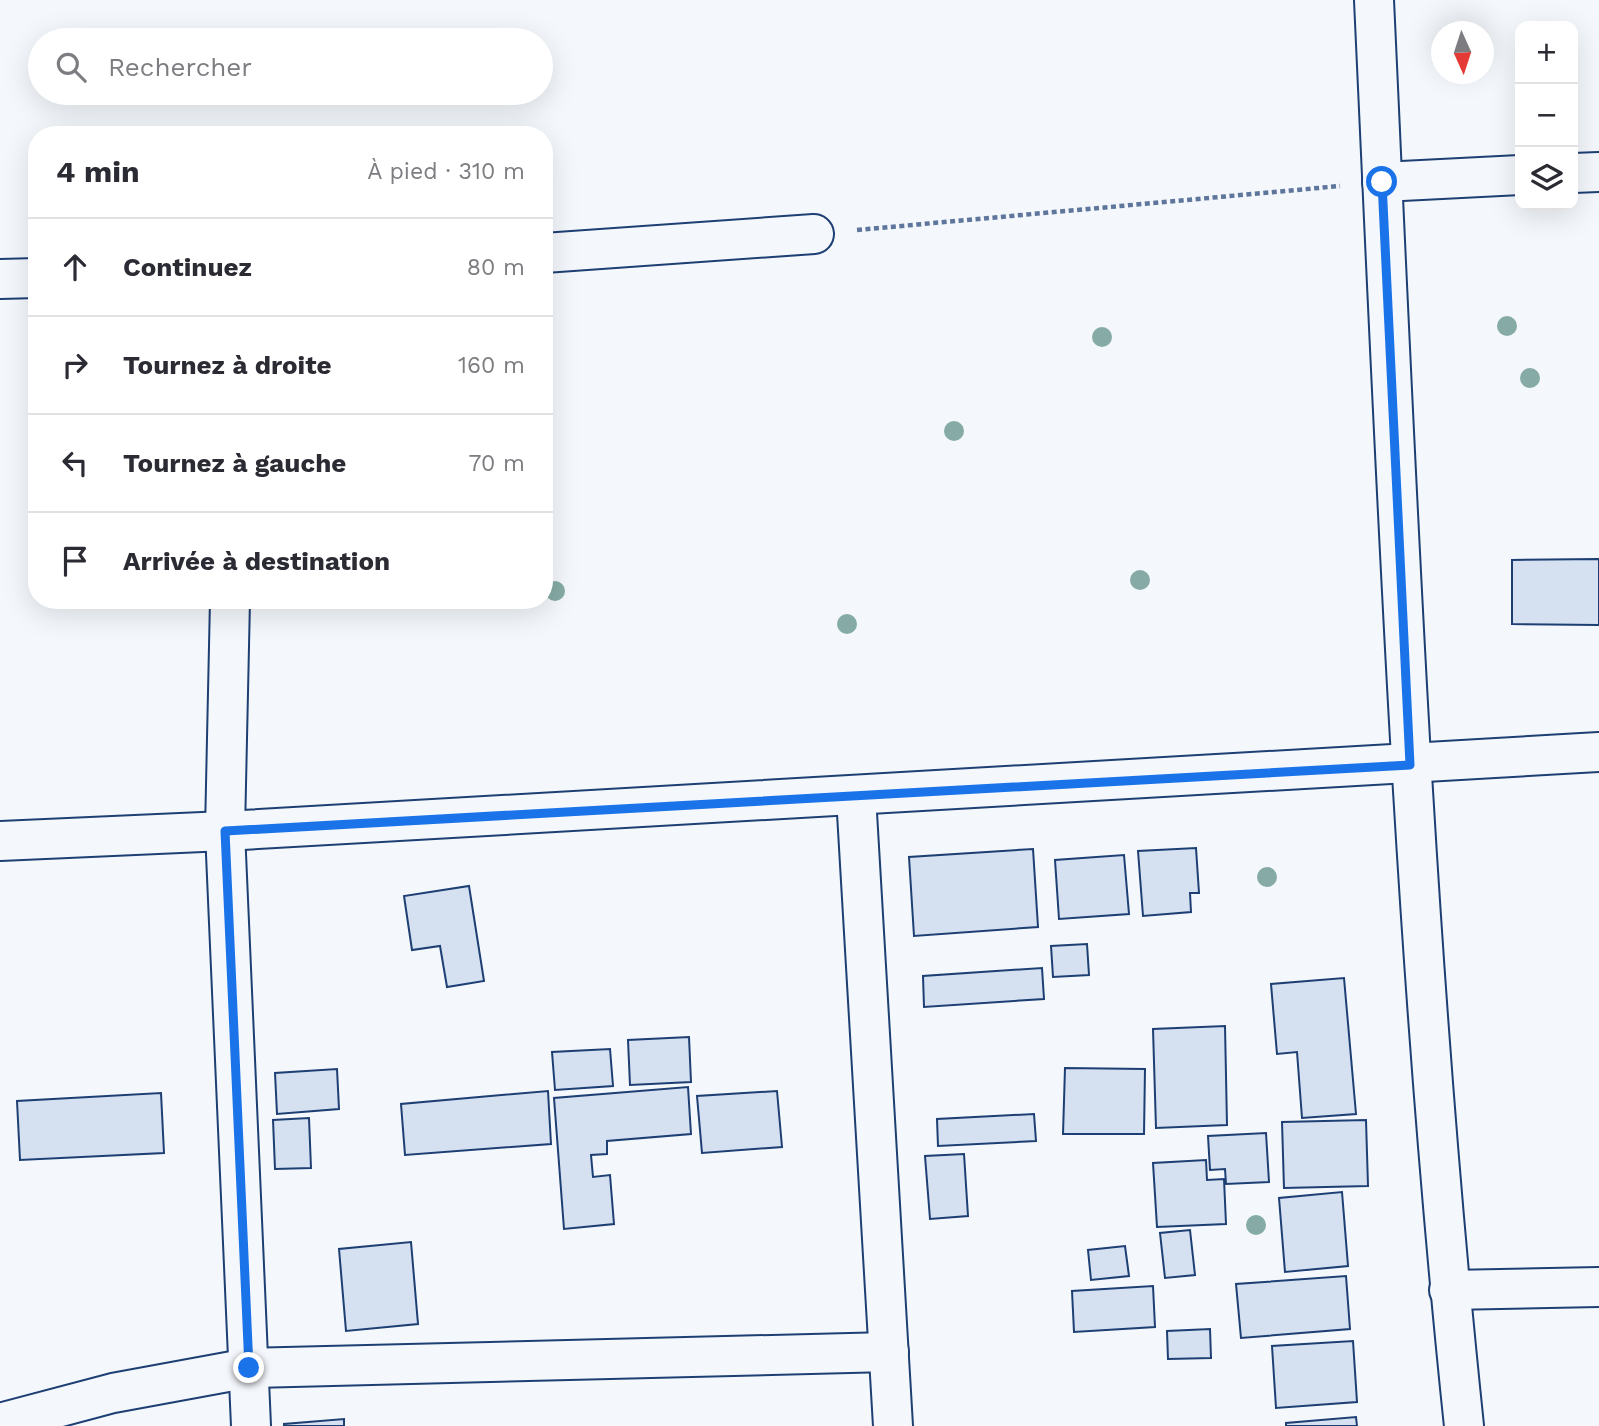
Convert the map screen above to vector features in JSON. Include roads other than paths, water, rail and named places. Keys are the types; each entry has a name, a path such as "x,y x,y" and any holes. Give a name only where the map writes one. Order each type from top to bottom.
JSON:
{"street":[{"path":"1374,0 1410,765 1449,1290 1464,1426"},
{"path":"1578,173 1599,172"},
{"path":"1382,182 1515,175"},
{"path":"553,252 814,234"},
{"path":"0,279 28,278"},
{"path":"230,609 225,831 251,1426"},
{"path":"0,841 856,796 1599,752"},
{"path":"856,796 893,1426"},
{"path":"1449,1290 1599,1287"},
{"path":"0,1423 113,1393 249,1368 889,1352"}]}
